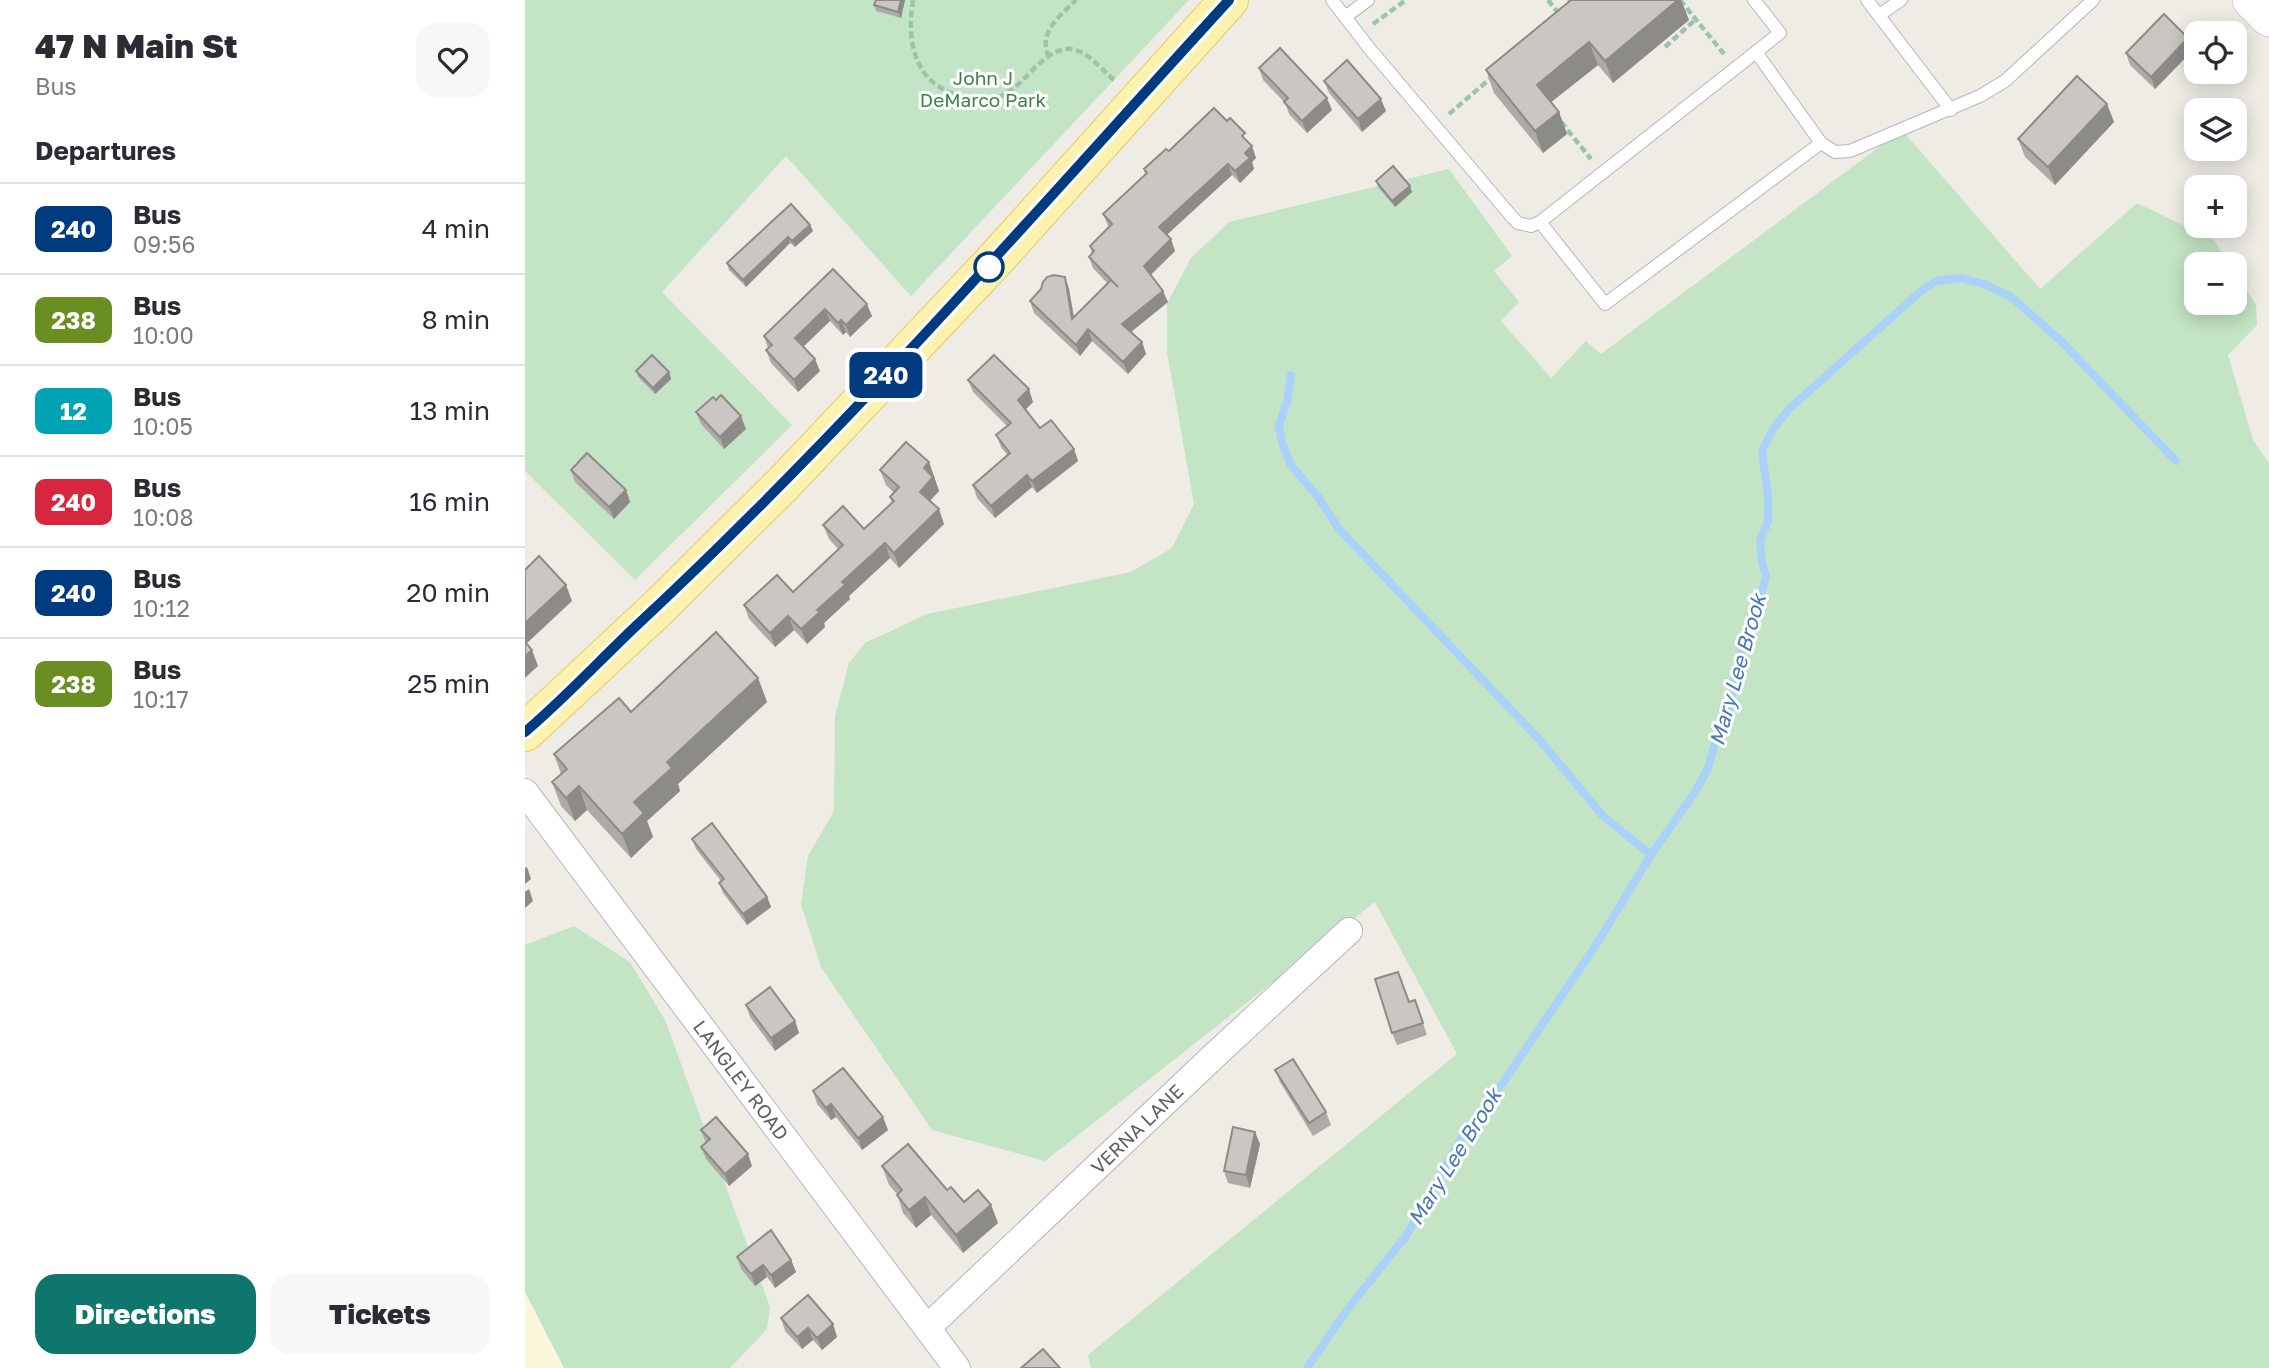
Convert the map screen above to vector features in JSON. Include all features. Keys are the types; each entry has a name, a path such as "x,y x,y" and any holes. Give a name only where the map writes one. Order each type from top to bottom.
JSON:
{"main road":[{"path":"528,724 659,607 784,483 994,261 1229,0"},
{"path":"2251,0 2269,18"}],"street":[{"name":"LANGLEY ROAD","path":"525,792 957,1368"},
{"name":"VERNA LANE","path":"927,1328 1349,931"}],"lane":[{"path":"1332,0 1434,126 1512,217 1525,226 1539,222 1780,33 1754,0"},
{"path":"1345,17 1368,0"},
{"path":"1867,0 1951,110"},
{"path":"1879,15 1901,0"},
{"path":"1756,52 1821,143 1828,149 1842,153 1951,110 2005,81 2093,0"},
{"path":"1539,222 1605,304 1821,143"}],"path":[{"path":"913,0 911,44 920,66 928,79 956,95 985,100 1001,96 1059,51 1076,50 1086,55 1120,85"},
{"path":"1049,57 1044,46 1047,32 1076,0"},
{"path":"1373,24 1406,0"},
{"path":"1548,0 1562,17"},
{"path":"1681,0 1714,42"},
{"path":"1665,47 1696,19"},
{"path":"1434,126 1498,72"},
{"path":"1557,117 1580,145"}],"shaded area":[{"path":"525,1267 576,1368 525,1368"}],"green space":[{"name":"John J DeMarco Park","path":"525,0 1189,0 911,296 786,156 662,292 792,425 635,580 525,471"},
{"path":"1902,130 2040,289 2137,203 2184,226 2184,238 2214,240 2222,252 2184,252 2184,315 2247,315 2247,291 2256,305 2257,325 2228,355 2253,440 2269,463 2269,1368 1091,1368 1088,1355 1457,1054 1375,902 1045,1161 932,1130 821,967 801,904 808,856 834,811 835,716 849,663 865,643 927,614 1131,572 1172,548 1194,504 1167,352 1167,304 1191,258 1229,222 1449,169 1512,256 1494,271 1519,302 1501,321 1551,378 1586,341 1601,354"},
{"path":"574,926 630,962 665,1020 770,1307 767,1329 730,1368 564,1368 525,1292 525,945"}],"building":[{"path":"876,0 901,0 898,12 874,5"},
{"path":"1571,0 1678,0 1605,61 1589,42 1537,85 1559,112 1535,131 1486,70"},
{"path":"2164,14 2184,34 2184,42 2151,77 2126,53"},
{"path":"1280,48 1327,98 1302,121 1284,102 1288,98 1259,68"},
{"path":"1347,60 1381,99 1358,119 1324,81"},
{"path":"2077,76 2107,104 2048,167 2018,139"},
{"path":"1214,108 1227,121 1230,118 1245,133 1242,136 1252,146 1245,153 1250,158 1235,171 1228,164 1159,227 1171,239 1144,266 1163,291 1122,324 1142,342 1123,362 1088,329 1076,345 1030,301 1047,277 1065,277 1072,319 1111,280 1118,287 1089,257 1094,251 1090,246 1112,224 1103,214 1147,173 1144,169 1166,149 1169,151"},
{"path":"1393,166 1410,186 1392,201 1376,181"},
{"path":"791,204 810,225 792,241 788,237 743,280 727,263"},
{"path":"833,269 867,304 846,325 841,320 838,323 825,309 795,338 815,359 794,380 766,350 772,345 764,336"},
{"path":"652,355 669,372 653,388 636,371"},
{"path":"994,355 1029,389 1018,400 1040,428 1051,420 1074,449 1032,481 1027,475 991,506 973,485 1010,453 996,435 1011,423 968,380"},
{"path":"721,395 741,416 720,437 696,412 713,397 716,400"},
{"path":"906,442 929,462 924,468 933,477 920,492 939,509 894,553 885,543 842,582 845,585 817,610 820,612 801,629 788,616 770,633 744,605 777,575 793,592 843,545 823,525 843,506 864,529 894,501 890,497 899,487 880,470"},
{"path":"587,453 626,490 609,507 571,470"},
{"path":"539,556 566,585 525,623 525,570"},
{"path":"716,632 758,678 667,762 672,768 634,802 644,813 622,834 579,786 566,798 552,782 567,769 554,754 619,698 631,712"},
{"path":"525,642 532,650 525,656"},
{"path":"712,823 767,897 743,914 719,883 724,879 692,839"},
{"path":"1398,972 1409,1002 1415,1000 1423,1023 1392,1033 1375,979"},
{"path":"770,987 795,1021 771,1038 746,1005"},
{"path":"1293,1059 1326,1112 1309,1123 1275,1070"},
{"path":"843,1068 883,1117 858,1138 831,1104 826,1108 813,1091"},
{"path":"716,1117 748,1154 725,1174 701,1147 710,1139 701,1130"},
{"path":"1233,1127 1255,1132 1246,1175 1224,1171"},
{"path":"908,1144 947,1190 951,1187 964,1202 978,1190 991,1205 956,1235 925,1197 909,1210 897,1195 902,1190 882,1166"},
{"path":"771,1230 791,1260 771,1275 763,1265 751,1274 737,1257"},
{"path":"808,1295 833,1324 817,1338 808,1328 797,1337 781,1318"},
{"path":"1043,1349 1060,1368 1021,1368"}],"waterway":[{"name":"Mary Lee Brook","path":"1307,1368 1347,1310 1406,1236 1461,1139 1500,1087 1598,942 1708,768 1716,739 1730,708 1734,679 1750,618 1760,600 1766,576 1760,540 1768,522 1768,497 1762,451 1773,429 1789,409 1921,291 1936,281 1961,278 1984,284 2010,296 2061,341 2176,461"},
{"path":"1291,375 1287,402 1279,425 1282,443 1291,465 1318,497 1339,529 1538,738 1603,816 1651,855"}],"bus line":[{"name":"240","path":"525,732 659,607 784,483 994,261 1229,0"}]}
